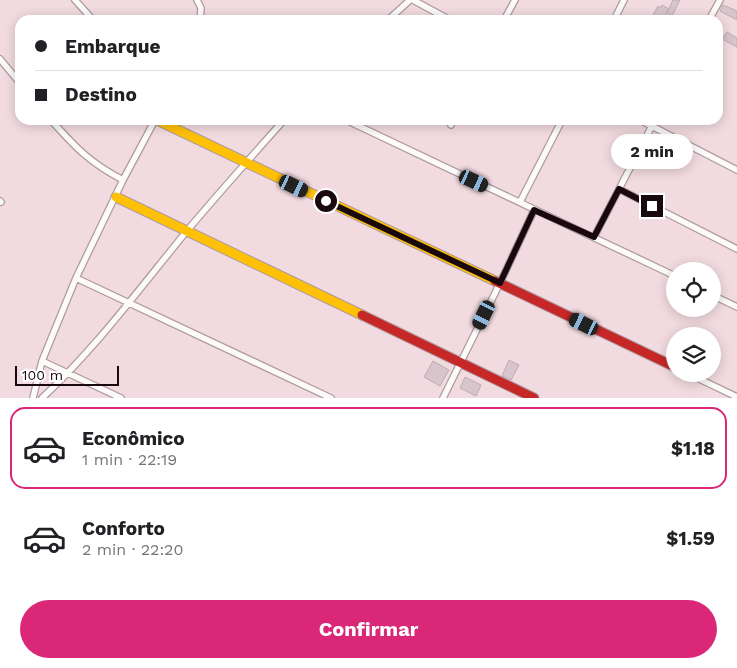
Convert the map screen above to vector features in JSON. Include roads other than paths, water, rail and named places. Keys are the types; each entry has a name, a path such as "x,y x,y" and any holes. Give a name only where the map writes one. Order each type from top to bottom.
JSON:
{"street":[{"path":"76,0 89,15"},
{"path":"197,0 201,8 200,15"},
{"path":"394,15 412,0 440,15"},
{"path":"507,15 515,0"},
{"path":"616,15 624,0"},
{"path":"712,15 720,0"},
{"path":"0,59 15,77"},
{"path":"56,125 79,151 106,171 123,180"},
{"path":"33,398 42,361 76,278 123,180 153,125"},
{"path":"167,125 666,363"},
{"path":"42,398 68,374 246,162 279,125"},
{"path":"357,125 666,272"},
{"path":"520,202 559,125"},
{"path":"594,237 652,126 737,170"},
{"path":"619,189 737,249"},
{"path":"116,197 534,398"},
{"path":"443,398 534,210"},
{"path":"76,278 331,398"},
{"path":"721,299 737,307"},
{"path":"42,361 122,398"},
{"path":"706,382 737,397"}]}
